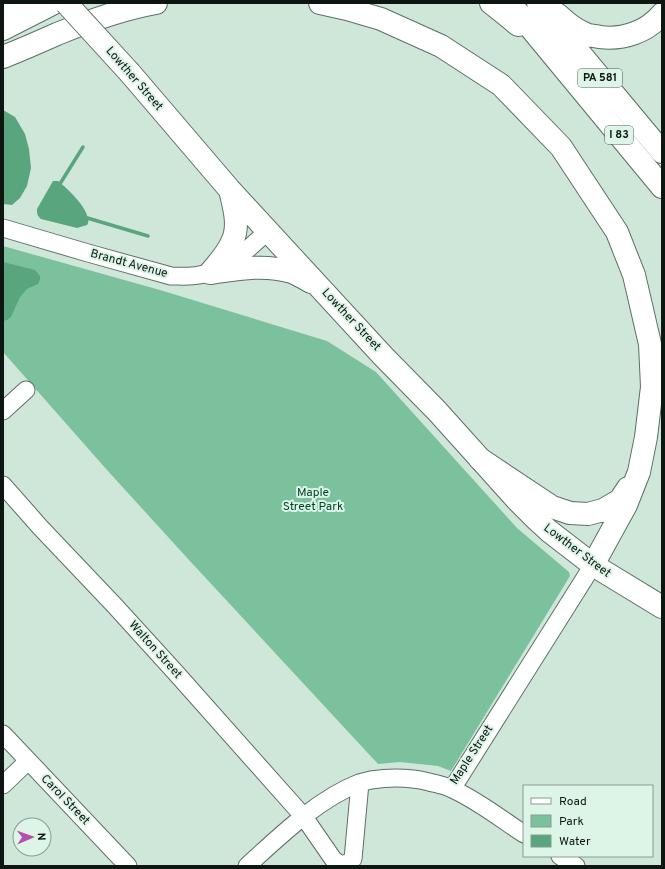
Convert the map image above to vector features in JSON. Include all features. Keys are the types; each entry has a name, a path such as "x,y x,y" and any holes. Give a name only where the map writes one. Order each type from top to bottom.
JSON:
{"main road":[{"path":"3,10 18,3"},
{"path":"3,29 54,3"},
{"name":"Lowther Street","path":"66,3 130,73 230,190 383,356 437,411 536,520 593,565 662,607"},
{"path":"3,57 111,14 156,3"},
{"path":"320,3 381,19 441,46 502,85 561,147 617,232 634,275 650,344 652,388 646,437 639,472 626,505 593,565"},
{"name":"I 83","path":"491,3 511,18 577,83 662,187"},
{"name":"PA 581","path":"510,3 577,83"},
{"name":"PA 581","path":"538,3 662,152"},
{"path":"546,3 568,25 589,35 609,38 619,38 633,34 646,28 656,21 662,14"},
{"path":"210,273 224,255 234,236 236,221 230,190"},
{"path":"210,273 250,267 266,267 293,272 321,288"},
{"path":"480,458 552,507 570,513 588,514 603,510 620,500 639,472"}],"street":[{"name":"Brandt Avenue","path":"3,228 171,276 200,275 210,273 234,260 268,231"},
{"path":"3,411 26,390"},
{"name":"Walton Street","path":"3,485 40,527 176,673 304,816 333,859 340,864 348,863 353,859 360,783"},
{"name":"Maple Street","path":"248,866 304,816 336,794 360,783 381,779 405,778 417,779 452,789 593,565"},
{"name":"Carol Street","path":"3,734 128,866"},
{"path":"3,785 28,761"},
{"path":"452,789 473,800 523,833"},
{"path":"562,857 576,866"}],"green space":[{"name":"Maple Street Park","path":"3,246 160,290 327,341 376,372 517,528 569,572 570,576 451,771 438,766 400,762 378,764 107,470 3,352"}],"water":[{"path":"3,110 15,117 25,134 29,149 31,168 27,186 20,198 12,205 3,204"},
{"path":"53,181 58,181 71,193 84,209 87,214 87,225 77,228 41,219 37,213 37,209"},
{"path":"3,262 35,270 40,276 40,280 38,284 27,289 20,297 11,317 3,321"}],"waterway":[{"path":"58,187 83,147"},
{"path":"84,217 148,236"}]}
